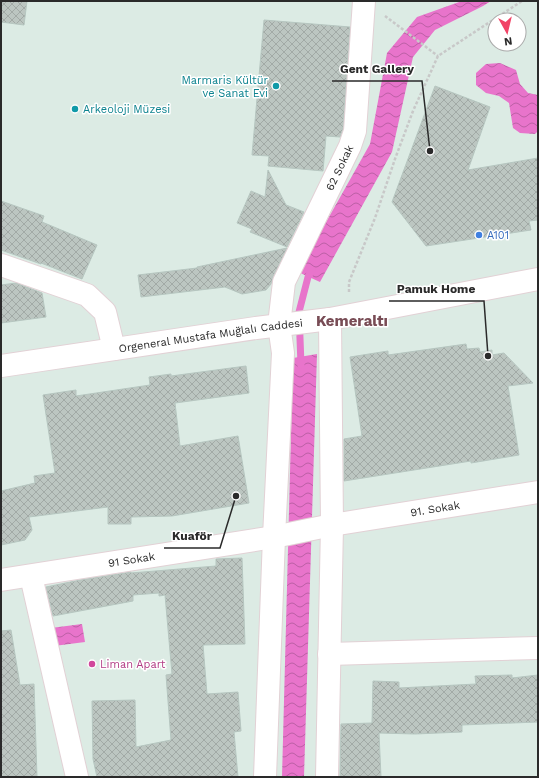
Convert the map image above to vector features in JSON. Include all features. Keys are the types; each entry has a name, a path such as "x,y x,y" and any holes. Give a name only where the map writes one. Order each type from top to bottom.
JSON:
{"street":[{"name":"62 Sokak","path":"265,777 280,536 283,353 282,324 284,282 350,146 355,131 364,1"},
{"path":"1,264 87,295 105,312 114,349"},
{"name":"Orgeneral Mustafa Muğlalı Caddesi","path":"1,366 331,318 538,279"},
{"path":"326,777 329,654 325,526 331,318"},
{"name":"91. Sokak","path":"325,526 538,492"},
{"name":"91 Sokak","path":"1,580 280,536 325,526"},
{"path":"31,576 76,777"},
{"path":"329,654 538,648"}],"path":[{"path":"331,318 349,282 375,218 413,111 438,56 522,1"},
{"path":"402,28 438,56"}],"water":[{"path":"462,1 491,1 435,30 413,57 392,152 320,282 298,272 370,144 387,53 417,17"},
{"path":"500,63 516,70 520,84 528,93 538,95 538,131 535,134 520,133 513,128 509,103 499,96 486,93 476,85 476,73 486,64"},
{"path":"317,354 304,777 282,777 293,358"},
{"path":"82,624 85,642 54,646 51,628"}],"building":[{"path":"2,1 27,1 24,25 1,22"},
{"name":"Marmaris Kültür ve Sanat Evi","path":"264,20 350,27 343,129 340,137 326,136 323,171 268,166 269,156 252,155"},
{"path":"435,86 490,107 468,170 538,158 538,220 529,221 531,230 426,246 392,202"},
{"path":"268,170 286,205 304,212 287,247 250,232 252,229 237,223 251,191 265,197"},
{"path":"1,201 44,216 42,222 97,245 82,279 41,263 1,250"},
{"path":"287,248 271,284 266,290 242,294 225,287 141,297 138,275 197,268"},
{"path":"16,283 42,293 46,317 1,323 1,285"},
{"path":"466,344 467,349 479,348 480,352 492,350 492,355 504,353 533,383 508,386 519,455 344,481 344,439 362,436 350,357 388,351 388,355"},
{"path":"246,366 249,393 175,403 180,446 238,436 249,503 172,516 131,517 131,524 108,524 108,507 29,517 32,530 25,540 1,545 1,491 35,483 34,476 55,473 43,395 76,390 76,396 150,385 149,377 171,374 171,376"},
{"path":"242,558 245,644 203,645 207,694 238,692 241,731 234,732 238,777 97,777 93,759 92,701 135,700 136,747 171,740 166,675 172,674 165,595 159,596 159,593 133,595 133,601 53,616 46,587 131,572 216,566 216,559"},
{"path":"11,630 20,685 34,684 37,777 1,777 1,631"},
{"path":"512,675 512,678 538,675 538,722 462,725 462,732 415,734 379,733 381,777 340,777 341,724 372,723 373,681 399,682 399,688 476,684 475,676"}],"waterway":[{"path":"301,365 299,312 308,277 312,270"}],"place":[{"name":"Marmaris Kültür ve Sanat Evi","path":"276,86"},
{"name":"Arkeoloji Müzesi","path":"75,109"},
{"name":"Gent Gallery","path":"430,151"},
{"name":"A101","path":"479,235"},
{"name":"Pamuk Home","path":"488,356"},
{"name":"Kuaför","path":"236,496"},
{"name":"Liman Apart","path":"92,664"}],"district":[{"name":"Kemeraltı","path":"352,321"}]}
